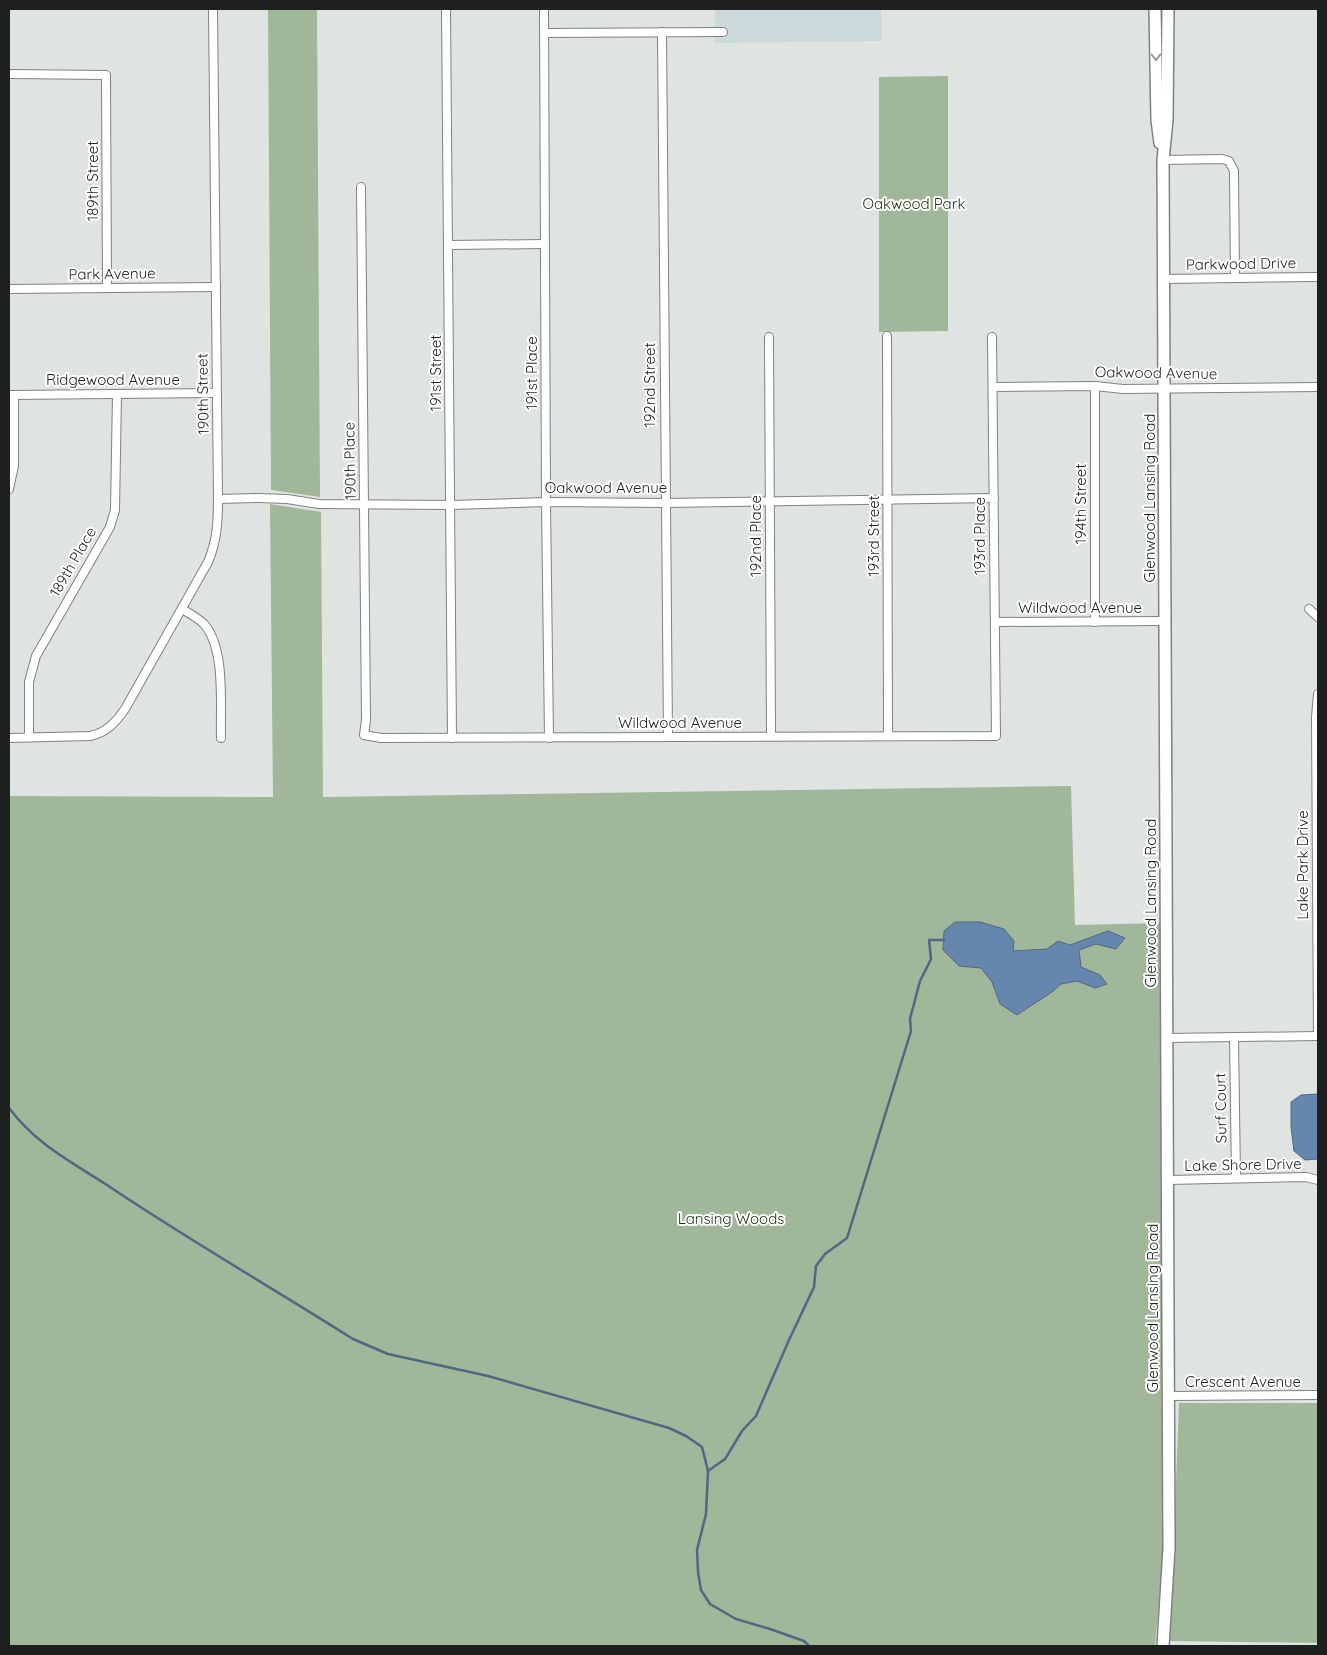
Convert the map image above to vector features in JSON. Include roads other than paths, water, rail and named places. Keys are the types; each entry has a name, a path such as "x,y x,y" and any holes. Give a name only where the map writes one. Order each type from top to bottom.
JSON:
{"main road":[{"name":"Glenwood Lansing Road","path":"1155,9 1157,120 1163,160"},
{"name":"Glenwood Lansing Road","path":"1163,1646 1169,1548 1163,160 1167,120 1168,9"}],"street":[{"name":"190th Street","path":"29,737 96,735 106,730 120,717 213,551 217,531 218,499 213,9"},
{"name":"191st Street","path":"446,9 452,738"},
{"name":"191st Place","path":"544,9 549,738"},
{"path":"544,32 723,32"},
{"name":"192nd Street","path":"662,32 668,736"},
{"name":"189th Street","path":"9,74 106,75 107,288"},
{"path":"1163,160 1222,159 1229,161 1234,171 1235,278"},
{"name":"190th Place","path":"361,187 366,720 364,735"},
{"path":"449,245 545,244"},
{"name":"Parkwood Drive","path":"1164,279 1318,277"},
{"name":"Park Avenue","path":"9,289 216,286"},
{"name":"193rd Street","path":"887,336 888,736"},
{"name":"192nd Place","path":"769,337 771,736"},
{"name":"193rd Place","path":"992,337 996,736"},
{"name":"Oakwood Avenue","path":"993,387 1095,386 1123,389 1164,389 1318,386"},
{"name":"194th Street","path":"1095,386 1095,622"},
{"name":"Ridgewood Avenue","path":"12,395 216,393"},
{"name":"189th Place","path":"29,737 29,682 36,656 110,527 116,510 117,394"},
{"path":"9,489 14,466 12,395"},
{"name":"Oakwood Avenue","path":"218,499 287,499 319,504 451,505 546,502 994,498"},
{"path":"182,609 204,624 216,646 220,673 221,738"},
{"path":"1309,609 1318,617"},
{"name":"Wildwood Avenue","path":"995,622 1165,621"},
{"name":"Lake Park Drive","path":"1318,694 1316,718 1318,1036"},
{"name":"Wildwood Avenue","path":"364,735 381,738 996,736"},
{"path":"9,738 29,737"},
{"path":"1167,1038 1318,1036"},
{"name":"Surf Court","path":"1234,1038 1236,1178"},
{"name":"Lake Shore Drive","path":"1168,1180 1306,1177 1318,1180"},
{"name":"Crescent Avenue","path":"1169,1396 1318,1395"}],"water":[{"path":"955,922 980,922 1004,929 1014,941 1013,951 1047,949 1058,941 1070,945 1108,931 1125,938 1116,949 1096,944 1079,950 1081,967 1100,975 1107,984 1095,988 1077,981 1061,984 1017,1015 1000,1004 992,982 981,968 959,966 943,950 944,931"},
{"path":"1318,1094 1318,1159 1305,1160 1294,1151 1291,1127 1291,1102 1301,1095"}],"waterway":[{"path":"708,1471 725,1459 742,1431 756,1416 814,1287 816,1266 825,1254 847,1238 911,1031 910,1019 920,981 931,959 929,940 944,940"},
{"path":"9,1108 30,1132 67,1160 168,1225 353,1339 388,1354 488,1376 669,1428 686,1436 702,1447 708,1471 706,1514 697,1550 701,1590 710,1604 736,1619 804,1641 809,1646"}],"park label":[{"name":"Oakwood Park","path":"914,204"},
{"name":"Lansing Woods","path":"731,1219"}]}
